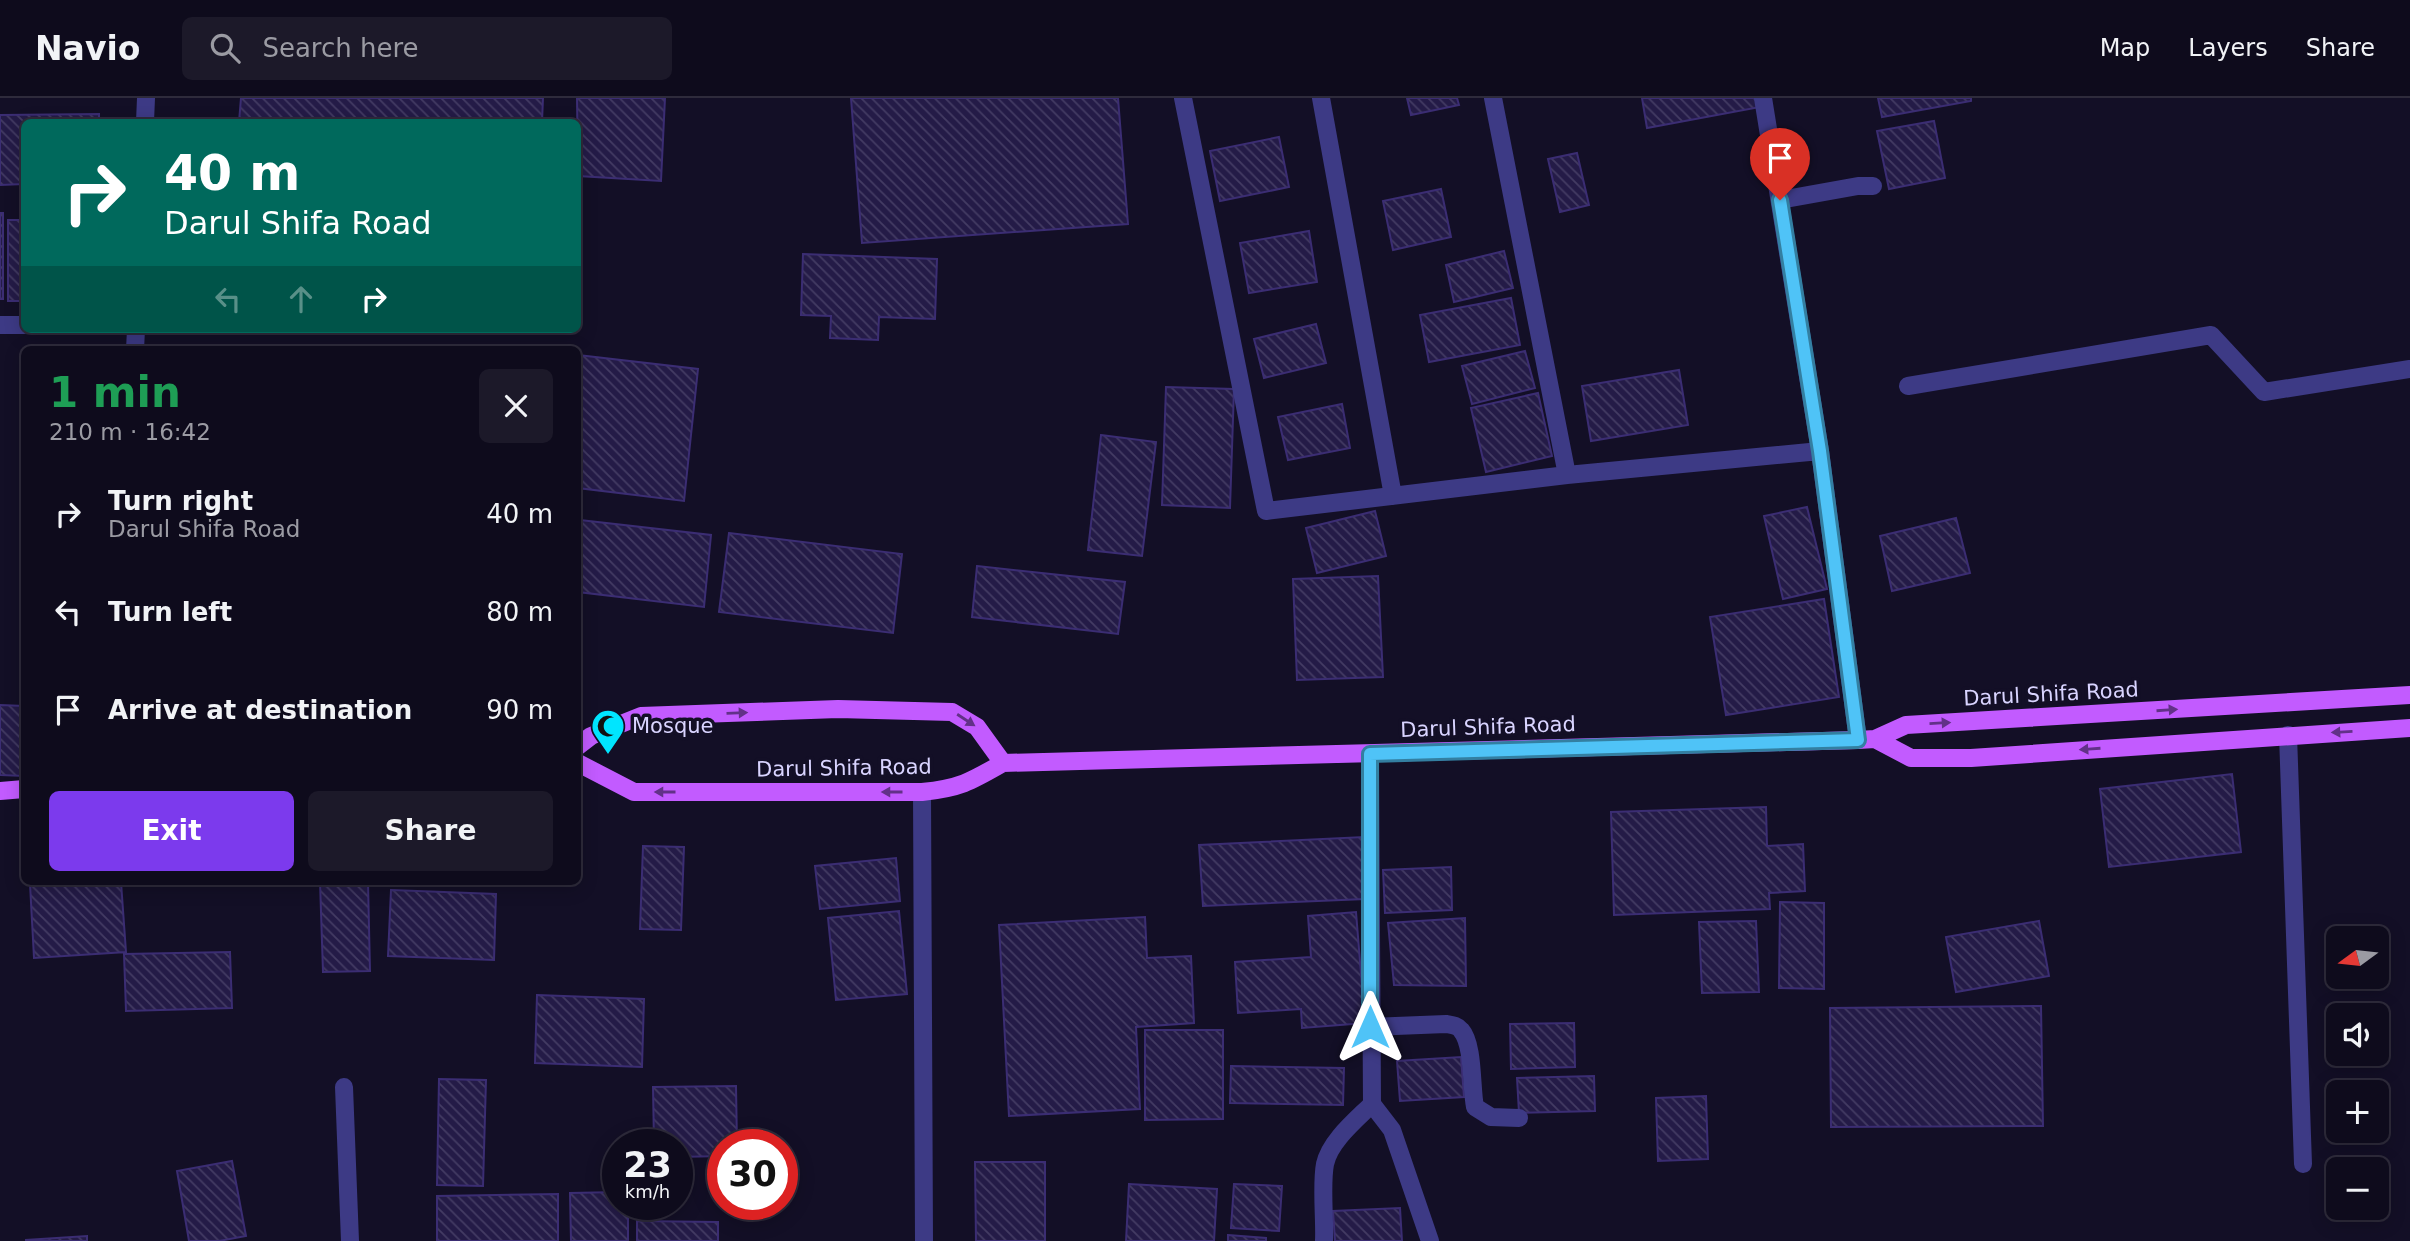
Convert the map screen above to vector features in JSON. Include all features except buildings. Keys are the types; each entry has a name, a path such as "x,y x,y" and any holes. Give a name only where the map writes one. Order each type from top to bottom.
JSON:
{"main road":[{"name":"Darul Shifa Road","path":"581,765 634,792 922,792 953,789 1003,763 1866,739 1906,725 2410,695"},
{"path":"581,744 591,736 641,716 838,709 952,712 977,727 1003,763"},
{"path":"1866,739 1911,758 1971,758 2410,728"},
{"path":"0,791 21,789"}],"street":[{"path":"145,119 146,98"},
{"path":"1183,98 1266,511 1567,475 1820,451"},
{"path":"1321,98 1392,496"},
{"path":"1493,98 1567,475"},
{"path":"1763,98 1866,739"},
{"path":"1780,200 1858,186 1872,186"},
{"path":"0,324 21,325"},
{"path":"1908,386 2211,335 2264,392 2410,369"},
{"path":"2288,735 2303,1164"},
{"path":"1370,754 1372,1104 1392,1130 1430,1241"},
{"path":"922,792 924,1241"},
{"path":"1370,1027 1446,1024 1457,1026 1463,1032 1468,1049 1475,1107 1491,1117 1519,1118"},
{"path":"344,1087 350,1241"},
{"path":"1324,1241 1325,1163 1343,1134 1372,1104"}],"place":[{"name":"Mosque","path":"608,756"}],"route":[{"path":"1370,1027 1370,754 1858,740 1820,451 1780,200"}]}
